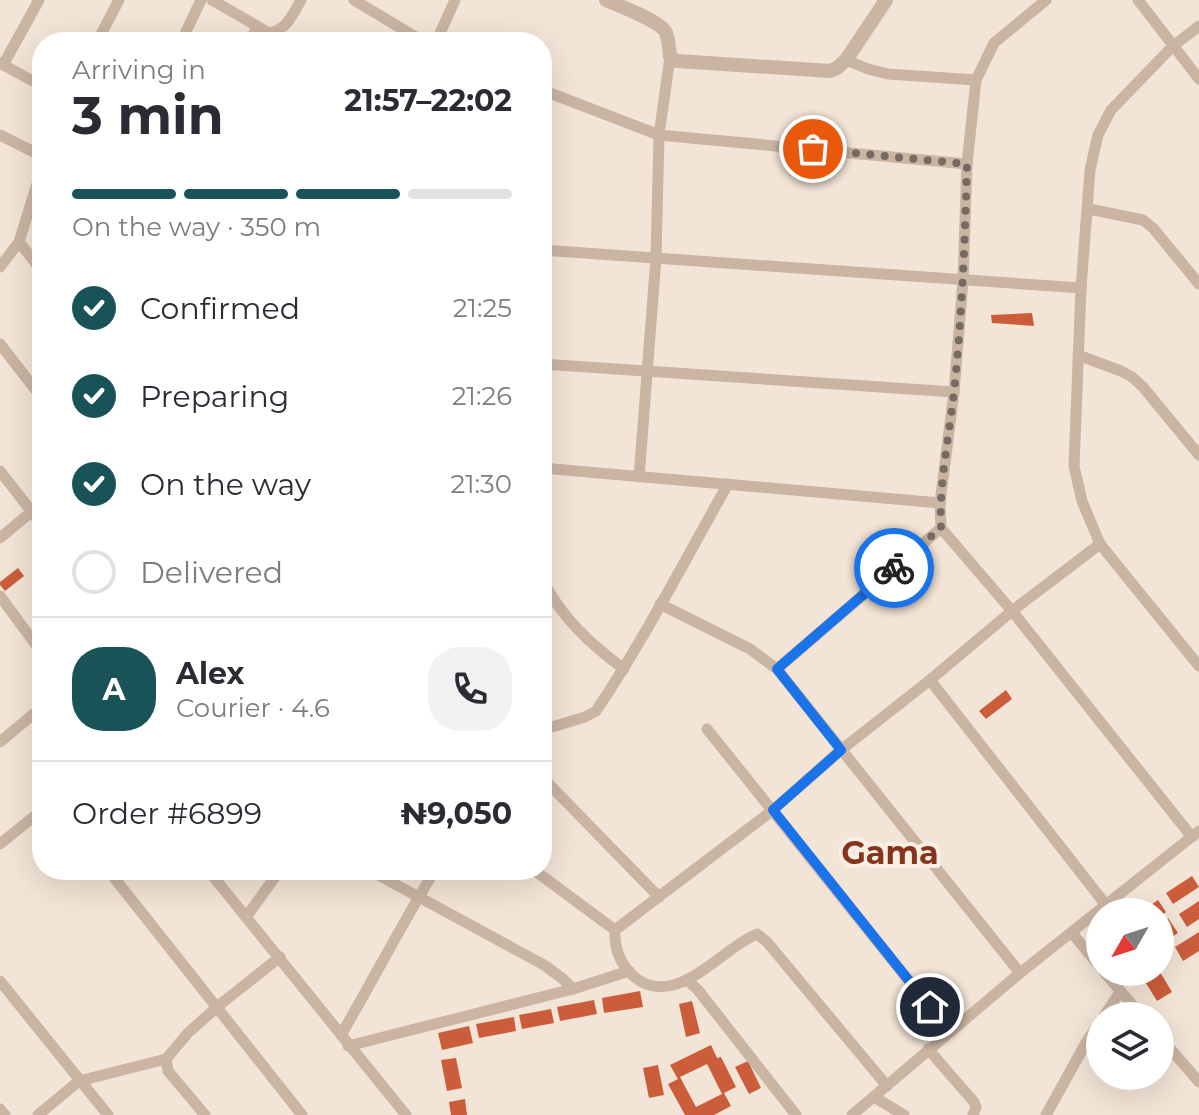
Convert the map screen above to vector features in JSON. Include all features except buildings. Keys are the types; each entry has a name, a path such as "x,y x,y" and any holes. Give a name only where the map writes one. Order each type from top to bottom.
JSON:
{"street":[{"path":"32,80 2,64 39,0"},
{"path":"102,32 119,0"},
{"path":"186,32 201,0"},
{"path":"212,0 267,32"},
{"path":"274,32 287,24 301,0"},
{"path":"354,0 407,32"},
{"path":"441,32 455,0"},
{"path":"606,0 660,27 667,34 670,57 659,135 656,258 639,477"},
{"path":"1138,0 1199,79"},
{"path":"1042,1 994,43 976,80 967,164 963,280 954,392 940,503 941,528 1195,834 1115,898"},
{"path":"670,57 677,61 830,71 846,60 880,3"},
{"path":"254,32 257,26"},
{"path":"1199,26 1173,46 1111,110 1098,135 1090,170 1081,288 1074,466 1082,501 1100,544 1199,666"},
{"path":"846,60 888,74 976,80"},
{"path":"552,94 659,135 967,164"},
{"path":"0,135 32,151"},
{"path":"0,267 19,242 32,198"},
{"path":"1089,209 1143,220 1199,284"},
{"path":"28,210 32,210"},
{"path":"19,242 32,258"},
{"path":"552,251 1081,288"},
{"path":"0,344 32,385"},
{"path":"1078,355 1132,377 1199,455"},
{"path":"552,365 954,392"},
{"path":"552,469 940,503"},
{"path":"0,471 31,512 0,538"},
{"path":"552,727 596,711 647,631 728,484"},
{"path":"777,669 941,528"},
{"path":"887,1086 757,934 687,980 657,988 642,983 629,971 618,955 614,943 615,930 773,810 841,750 1100,544"},
{"path":"0,596 32,639"},
{"path":"552,597 589,643 624,669"},
{"path":"660,604 750,649 777,669 1020,973"},
{"path":"930,680 1101,898"},
{"path":"2,737 32,714"},
{"path":"707,729 949,1031"},
{"path":"552,787 659,897"},
{"path":"0,844 32,818"},
{"path":"116,880 302,1115"},
{"path":"217,880 405,1115"},
{"path":"247,916 273,880"},
{"path":"387,880 544,965 573,989"},
{"path":"345,1040 429,880"},
{"path":"548,880 615,930"},
{"path":"852,1115 949,1031 1086,921"},
{"path":"1072,933 1086,950"},
{"path":"38,1115 79,1081 166,1059 188,1033 217,1007 280,957"},
{"path":"345,1040 573,989 629,971"},
{"path":"687,980 796,1115"},
{"path":"0,981 108,1115"},
{"path":"1115,986 1129,1002"},
{"path":"1113,1002 1120,992"},
{"path":"1046,1115 1086,1043"},
{"path":"928,1049 974,1102 973,1115"},
{"path":"1174,1053 1199,1082"},
{"path":"166,1059 168,1071 205,1115"},
{"path":"874,1097 904,1115"},
{"path":"0,1109 5,1115"}],"way so far":[{"path":"813,149 967,164 963,280 954,392 940,503 941,528 894,568"}],"district":[{"name":"Gama","path":"890,853"}],"route":[{"path":"894,568 777,669 841,750 773,810 930,1007"}]}
